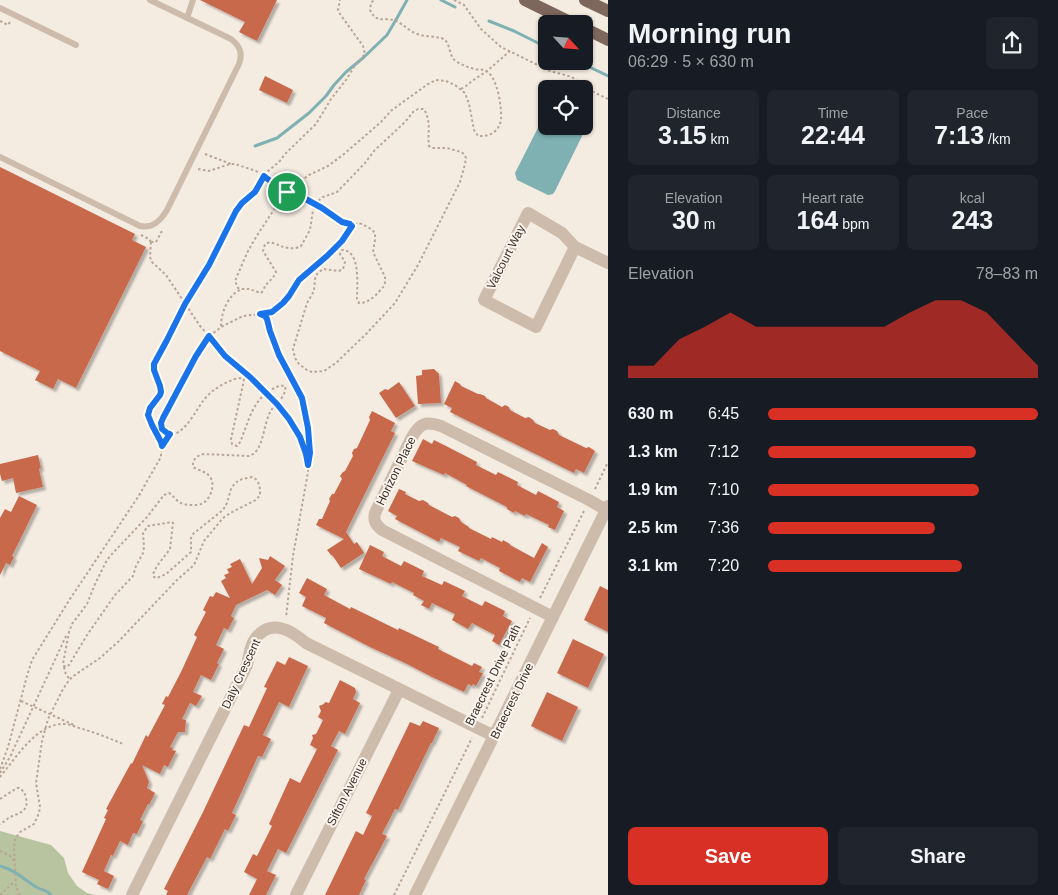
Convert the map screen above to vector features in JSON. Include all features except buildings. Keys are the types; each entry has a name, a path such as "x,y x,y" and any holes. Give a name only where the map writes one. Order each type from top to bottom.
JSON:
{"main road":[{"path":"525,0 556,15"},
{"path":"585,0 608,11"},
{"path":"593,32 608,40"}],"street":[{"name":"Valcourt Way","path":"575,247 536,327 484,300 528,213 562,233 575,247 608,263"},
{"name":"Horizon Place","path":"553,617 377,526 374,518 375,512 412,437 423,424 433,423 607,509"},
{"name":"Braecrest Drive","path":"415,895 607,509"},
{"name":"Daly Crescent","path":"132,895 246,665 254,640 262,632 280,627 289,631 306,643 494,736"},
{"name":"Sifton Avenue","path":"296,895 398,690"}],"lane":[{"path":"0,157 140,226 150,227 158,222 167,210 241,59 241,52 234,41 150,0"},
{"path":"187,18 193,0"},
{"path":"0,8 76,45"}],"path":[{"path":"0,769 8,747 29,668 37,652 138,497 161,457 161,442 148,415 150,408 161,392 154,364 185,304 209,265 236,211 255,192 264,176 316,124 354,66 365,54 363,46 338,10 340,0"},
{"path":"221,327 222,315 234,294 236,278 247,253 287,192 305,177 328,166 344,154 392,110 428,84 441,80 451,82 465,93 474,130 478,136 486,136 494,132 500,123 499,95 495,82 487,71 473,68 454,60 448,44 443,39 416,34 395,20 381,20 374,17 370,10 371,3 374,0"},
{"path":"454,0 464,5 481,29 501,47 550,71 572,77 585,88 608,99"},
{"path":"461,89 487,71 510,51"},
{"path":"70,679 66,675 63,664 68,632 87,604 107,560 147,518 164,494 171,494 180,503 201,504 212,490 212,479 207,473 193,467 195,459 204,454 248,456 254,454 261,443 270,413 286,392 286,386 280,385 260,398 237,446 232,444 231,439 244,380 242,378 214,390 203,401 191,420 178,432 167,433 162,429 161,423 163,418 196,356 209,336 221,327 244,316 272,312 289,296 299,280 342,241 352,226 356,223 362,224 375,233 373,252 384,274 385,283 368,302 359,303 357,299 358,269 350,253 344,249 340,253 346,262 342,270 339,272 323,269 317,274 314,292 307,303 293,349 299,364 307,370 324,371 336,363 395,303 418,265 460,182 466,158 464,154 446,148 432,148 429,146 427,115 424,109 418,109 374,151 365,164 345,185 337,192 320,198 312,213 310,230 301,246 294,249 285,248 270,242 265,244 263,251 276,272 263,292 259,293 253,289 238,288 236,285"},
{"path":"201,152 256,171 279,188 299,196 352,226"},
{"path":"193,167 209,171 233,164"},
{"path":"151,242 150,256 152,262 166,275 209,336 225,356 266,393 289,419 300,437 308,465"},
{"path":"234,294 242,289"},
{"path":"182,312 187,308 190,310"},
{"path":"260,314 267,319 279,355 302,398 308,428 310,453 286,617"},
{"path":"162,446 170,434"},
{"name":"Braecrest Drive Path","path":"394,895 608,462"},
{"path":"20,895 16,887 15,877 15,839 20,832 34,824 38,818 40,810 36,783 44,730 62,691 70,679 113,647 177,580 194,565 204,541 223,518 258,499 260,488 256,478 249,476 235,483 224,510 193,534 190,553 166,574 157,578 153,574 170,549 173,523 150,525 146,528 143,533 144,550 136,566 134,576 117,592 86,635 69,665 64,667"},
{"path":"0,775 72,624"},
{"path":"21,701 83,729 123,744"},
{"path":"0,775 29,742 44,730 56,725 65,724 83,729"},
{"path":"0,799 20,788 24,791 26,806 22,813 0,824"},
{"path":"0,851 10,856 15,862"},
{"path":"0,895 14,882 15,877"}],"green space":[{"path":"0,831 51,845 64,858 68,873 77,886 87,893 95,895 0,895"}],"water":[{"path":"538,128 538,135 583,135 553,194 548,195 517,180 515,173"}],"waterway":[{"path":"255,146 277,138 309,113 346,72 387,35 407,0"},
{"path":"441,0 455,7"},
{"path":"489,21 538,43"},
{"path":"593,69 608,76"},
{"path":"0,866 51,895"}],"route":[{"path":"264,176 287,192 302,197 342,222 352,226 342,241 299,280 283,303 272,312 260,314 267,319 279,355 302,398 308,428 310,453 308,465 300,437 289,419 250,377 225,356 209,336 196,356 163,418 161,423 162,429 170,434 162,446 148,415 148,411 161,392 153,367 154,364 185,304 209,265 236,211 242,203 255,192 264,176"}]}
